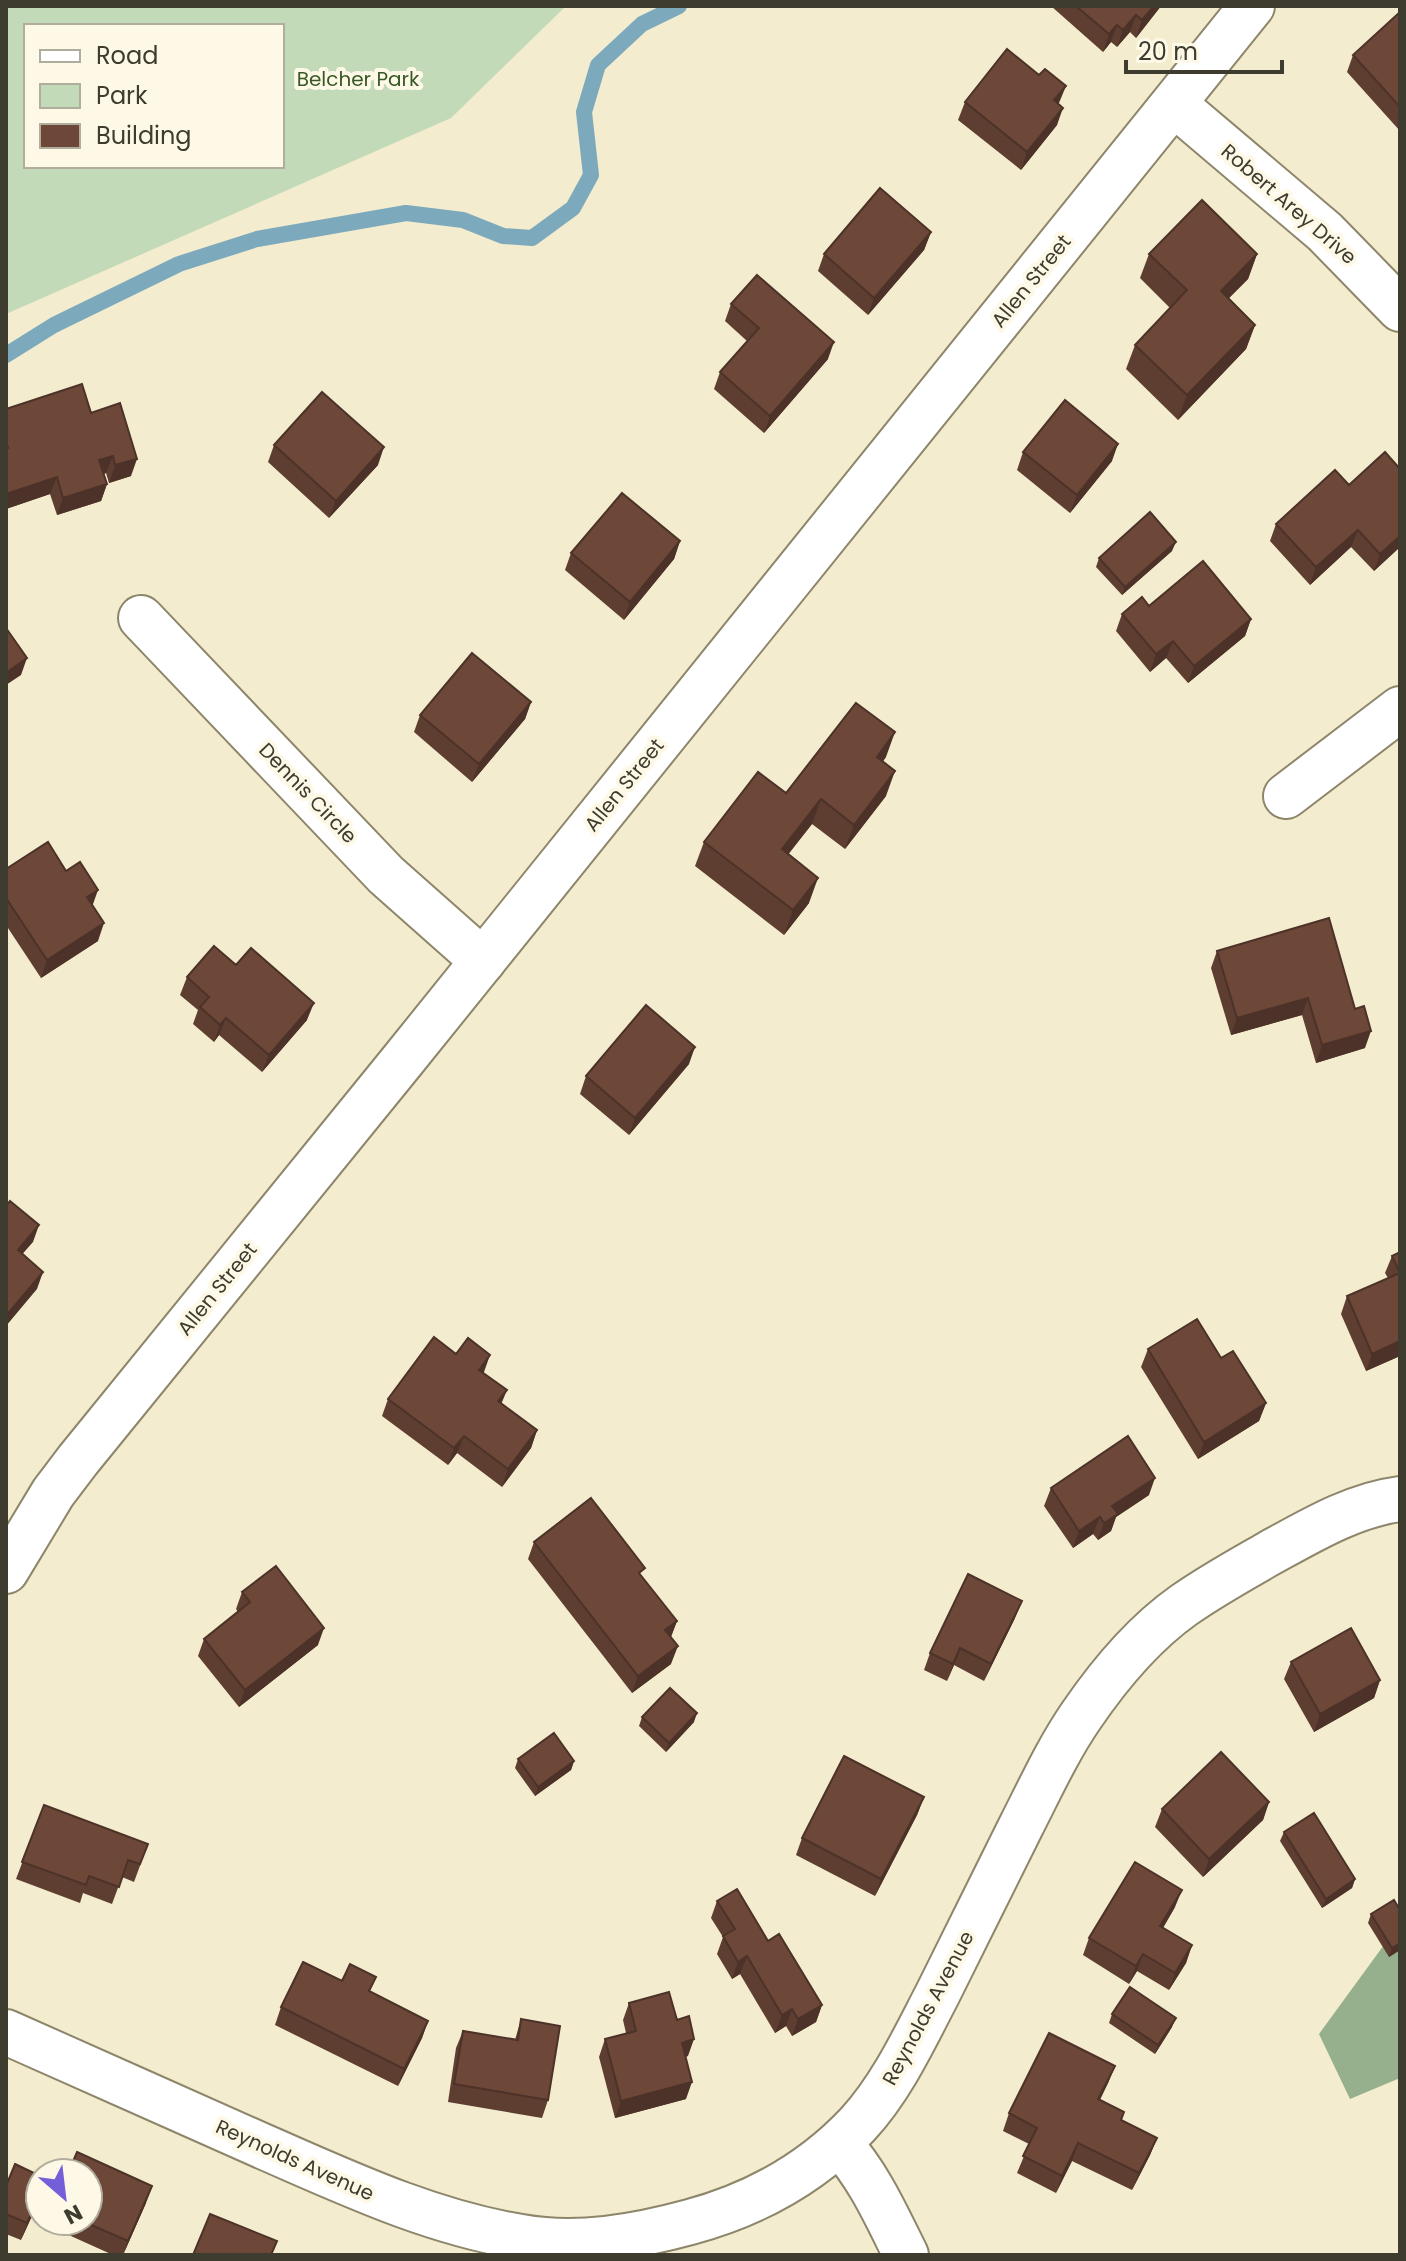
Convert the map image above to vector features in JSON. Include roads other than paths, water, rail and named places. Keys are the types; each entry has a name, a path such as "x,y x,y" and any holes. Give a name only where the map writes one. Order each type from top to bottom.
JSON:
{"street":[{"name":"Allen Street","path":"6,1571 38,1515 78,1460 1252,6"},
{"name":"Robert Arey Drive","path":"1174,104 1325,232 1400,309"},
{"name":"Dennis Circle","path":"141,618 386,875 483,961"},
{"path":"1286,796 1400,709"},
{"name":"Reynolds Avenue","path":"6,2032 365,2192 442,2218 525,2238 570,2241 613,2239 723,2213 756,2199 812,2165 860,2122 883,2092 901,2063 1061,1747 1102,1687 1126,1659 1181,1606 1243,1568 1326,1523 1358,1509 1400,1499"},
{"path":"839,2143 852,2157 877,2196 906,2255"}],"waterway":[{"path":"6,355 54,325 179,264 257,239 406,213 463,220 503,236 532,238 573,208 591,175 584,112 598,65 642,24 679,6"}],"park label":[{"name":"Belcher Park","path":"358,79"}]}
